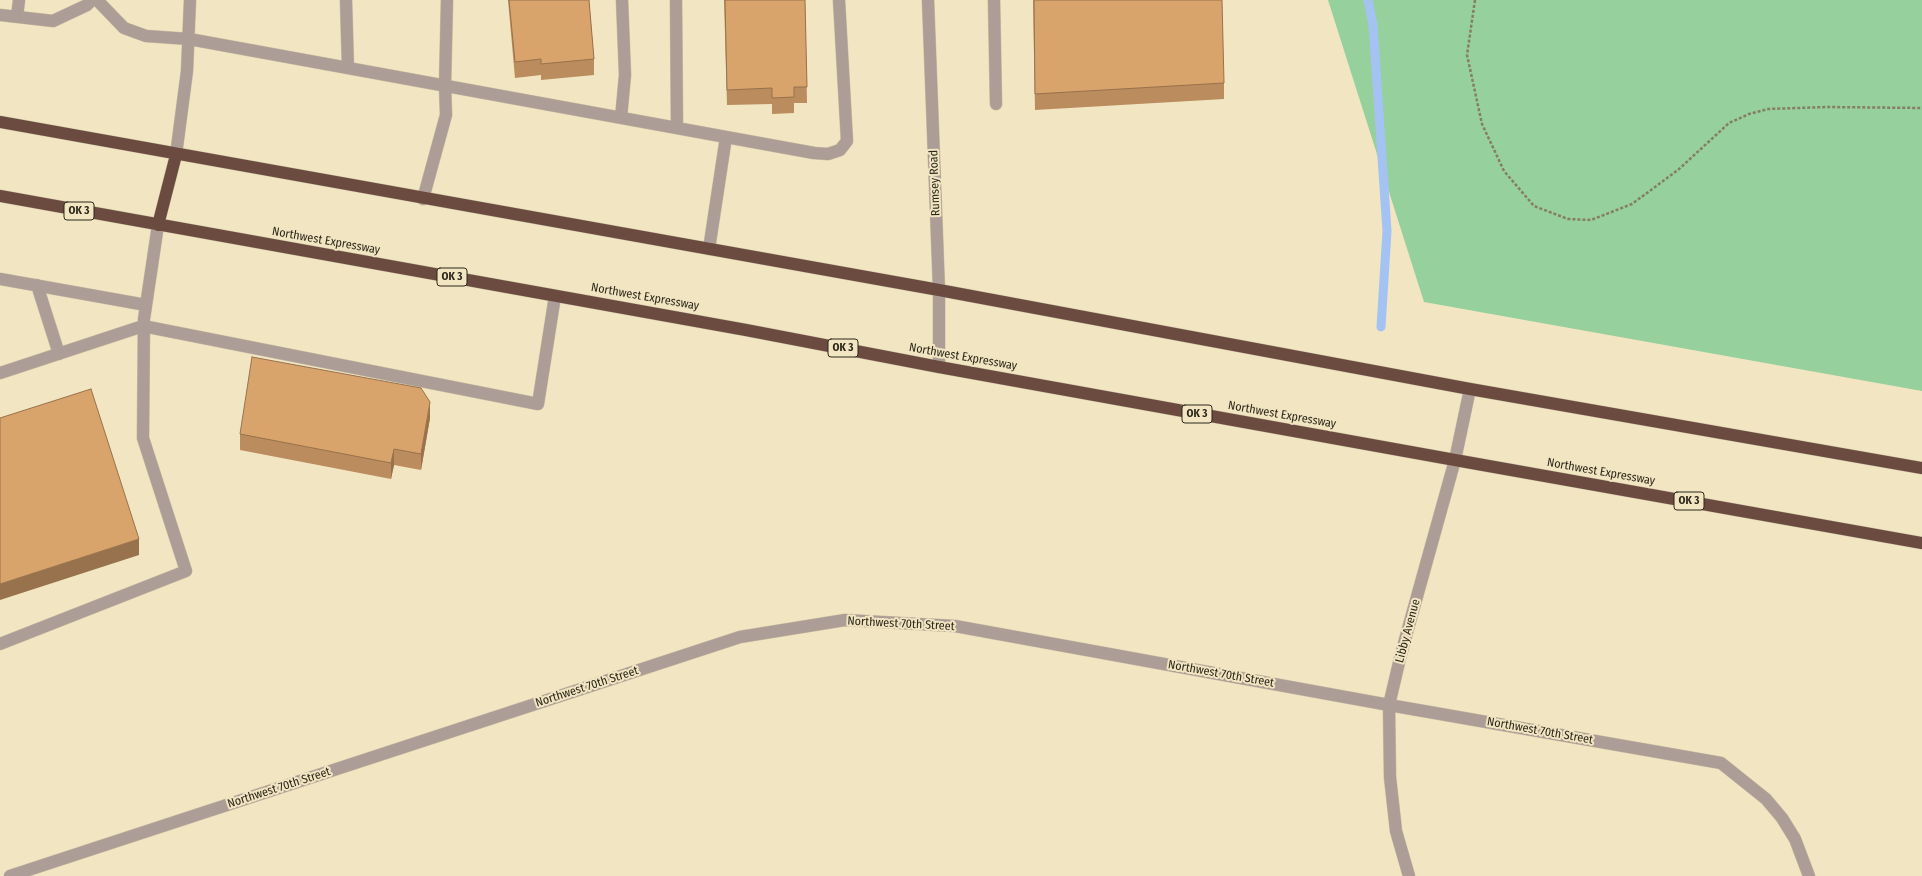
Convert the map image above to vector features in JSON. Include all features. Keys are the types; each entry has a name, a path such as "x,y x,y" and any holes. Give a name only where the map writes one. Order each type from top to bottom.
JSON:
{"highway":[{"path":"0,122 176,155 939,290 1470,389 1922,468"},
{"path":"158,225 176,155"},
{"name":"Northwest Expressway","path":"0,196 746,330 939,367 1922,543"}],"street":[{"path":"17,17 19,0"},
{"path":"0,15 53,21 87,5 92,0"},
{"path":"97,0 124,28 146,36 189,39 814,153 828,154 840,150 847,141 838,0"},
{"path":"176,155 187,71 190,0"},
{"path":"346,0 348,68"},
{"path":"423,199 446,115 445,85 448,0"},
{"path":"621,118 625,75 622,0"},
{"path":"676,0 676,128"},
{"name":"Rumsey Road","path":"928,0 939,290 939,367"},
{"path":"994,0 996,104"},
{"path":"708,249 726,137"},
{"path":"0,644 186,571 143,438 143,326 158,225"},
{"path":"0,279 146,305"},
{"path":"37,285 59,354"},
{"path":"0,373 143,326 538,404 555,296"},
{"name":"Libby Avenue","path":"1409,876 1396,831 1390,777 1389,706 1401,654 1455,460 1470,389"},
{"name":"Northwest 70th Street","path":"10,876 740,637 845,620 955,626 1389,706 1721,763 1741,781 1766,799 1782,818 1795,839 1809,876"}],"path":[{"path":"1475,0 1467,55 1482,124 1504,171 1534,206 1568,219 1591,220 1632,204 1678,170 1729,123 1749,114 1768,109 1828,107 1922,108"}],"green space":[{"path":"1328,0 1922,0 1922,391 1424,302"}],"building":[{"path":"509,0 589,0 594,59 541,64 541,59 515,62"},
{"path":"725,0 805,0 807,87 794,87 794,97 772,98 772,88 727,90"},
{"path":"1034,0 1222,0 1224,83 1035,94"},
{"path":"252,357 421,388 430,402 421,454 394,449 391,463 240,434"},
{"path":"91,389 139,539 0,584 0,418"}],"waterway":[{"path":"1368,0 1373,25 1387,231 1381,327"}]}
